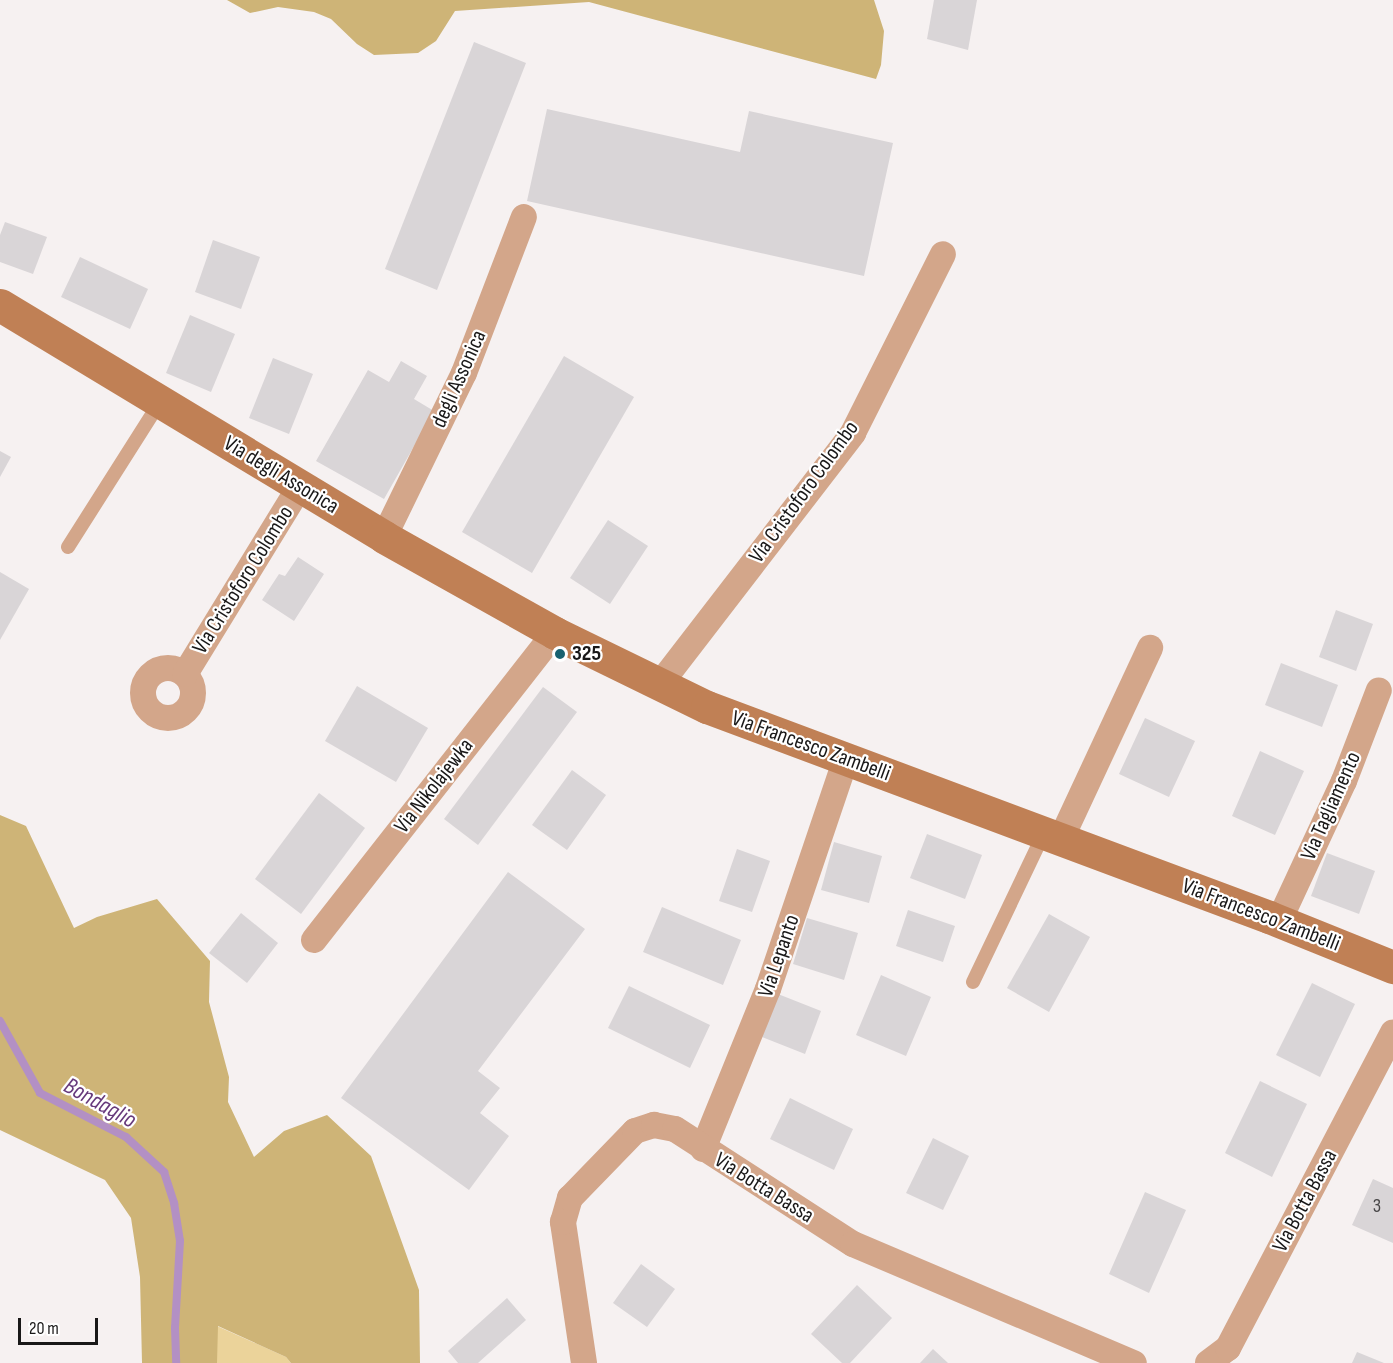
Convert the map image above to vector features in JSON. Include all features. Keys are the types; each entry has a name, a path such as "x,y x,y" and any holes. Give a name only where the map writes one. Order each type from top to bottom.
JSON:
{"main road":[{"name":"Via degli Assonica","path":"0,305 384,537 561,636"},
{"name":"Via Francesco Zambelli","path":"561,636 707,707 1279,921 1393,967"}],"street":[{"name":"degli Assonica","path":"384,537 464,373 524,217"},
{"name":"Via Cristoforo Colombo","path":"660,684 853,433 943,254"},
{"name":"Via Cristoforo Colombo","path":"185,674 300,486"},
{"name":"Via Nikolajewka","path":"314,940 561,636"},
{"path":"1053,836 1150,648"},
{"name":"Via Tagliamento","path":"1279,921 1344,781 1379,690"},
{"name":"Via Lepanto","path":"703,1149 768,989 846,759"},
{"name":"Via Botta Bassa","path":"1208,1363 1228,1348 1393,1033"},
{"name":"Via Botta Bassa","path":"584,1363 563,1222 570,1198 635,1131 654,1125 675,1129 853,1244 1134,1363"}],"lane":[{"path":"68,547 160,402"},
{"path":"973,982 1053,836"}],"shaded area":[{"path":"227,0 874,0 884,31 881,65 876,79 589,2 455,11 436,41 418,53 374,55 357,44 331,19 314,12 278,7 250,13"},
{"path":"0,815 26,826 74,928 97,917 157,899 210,961 209,1002 229,1077 228,1102 254,1157 284,1131 327,1115 371,1156 419,1290 420,1363 291,1363 286,1357 218,1326 217,1363 142,1363 140,1277 131,1218 105,1180 0,1130"},
{"path":"217,1326 286,1357 291,1363 217,1363"}],"building":[{"path":"934,0 977,0 968,50 927,39"},
{"path":"474,42 526,63 437,290 385,269"},
{"path":"547,109 740,152 749,111 893,143 864,276 527,201"},
{"path":"5,222 47,237 33,274 0,262 0,235"},
{"path":"213,240 260,257 241,309 195,292"},
{"path":"80,257 148,289 130,329 61,297"},
{"path":"190,315 235,334 211,392 166,373"},
{"path":"564,356 634,397 532,573 462,532"},
{"path":"273,358 313,374 289,434 249,418"},
{"path":"401,361 427,376 414,399 434,411 384,499 316,461 368,370 389,382"},
{"path":"0,451 11,457 0,477"},
{"path":"608,520 648,546 610,604 570,578"},
{"path":"298,557 324,574 294,621 262,600 279,574 285,576"},
{"path":"0,572 29,589 0,640"},
{"path":"1336,610 1373,624 1356,671 1319,657"},
{"path":"1281,663 1338,685 1322,727 1265,705"},
{"path":"357,686 428,728 396,782 325,741"},
{"path":"543,687 577,712 478,845 444,819"},
{"path":"1145,718 1195,741 1169,797 1119,774"},
{"path":"1260,751 1304,771 1275,835 1232,816"},
{"path":"572,770 606,795 567,850 532,825"},
{"path":"319,793 365,828 301,914 255,879"},
{"path":"927,834 982,855 965,899 910,878"},
{"path":"834,842 882,856 869,903 821,890"},
{"path":"737,849 770,861 752,912 719,901"},
{"path":"1327,853 1375,871 1359,914 1311,896"},
{"path":"508,872 585,929 478,1071 500,1088 480,1113 509,1136 469,1190 341,1098"},
{"path":"662,907 741,940 723,985 643,952"},
{"path":"908,910 955,926 943,962 896,946"},
{"path":"241,913 278,943 247,983 209,953"},
{"path":"1049,914 1090,937 1049,1012 1007,988"},
{"path":"807,918 858,933 844,980 793,964"},
{"path":"881,975 931,997 906,1056 856,1035"},
{"path":"1312,983 1355,1004 1320,1077 1276,1055"},
{"path":"629,986 710,1025 690,1068 608,1028"},
{"path":"778,994 821,1011 805,1054 762,1037"},
{"path":"1260,1081 1307,1104 1272,1177 1225,1153"},
{"path":"790,1098 853,1129 834,1170 770,1139"},
{"path":"933,1138 969,1156 943,1210 906,1193"},
{"path":"1373,1179 1393,1188 1393,1243 1352,1225"},
{"path":"1145,1192 1186,1210 1149,1293 1109,1274"},
{"path":"641,1264 675,1289 647,1327 613,1303"},
{"path":"857,1285 892,1318 850,1363 842,1363 811,1334"},
{"path":"507,1298 526,1320 478,1363 458,1363 448,1351"},
{"path":"933,1349 948,1363 920,1363"},
{"path":"1357,1352 1384,1363 1352,1363"}],"waterway":[{"name":"Bondaglio","path":"0,1021 40,1093 126,1137 164,1172 174,1203 180,1241 175,1328 176,1363"}],"place":[{"name":"325","path":"560,654"}]}
